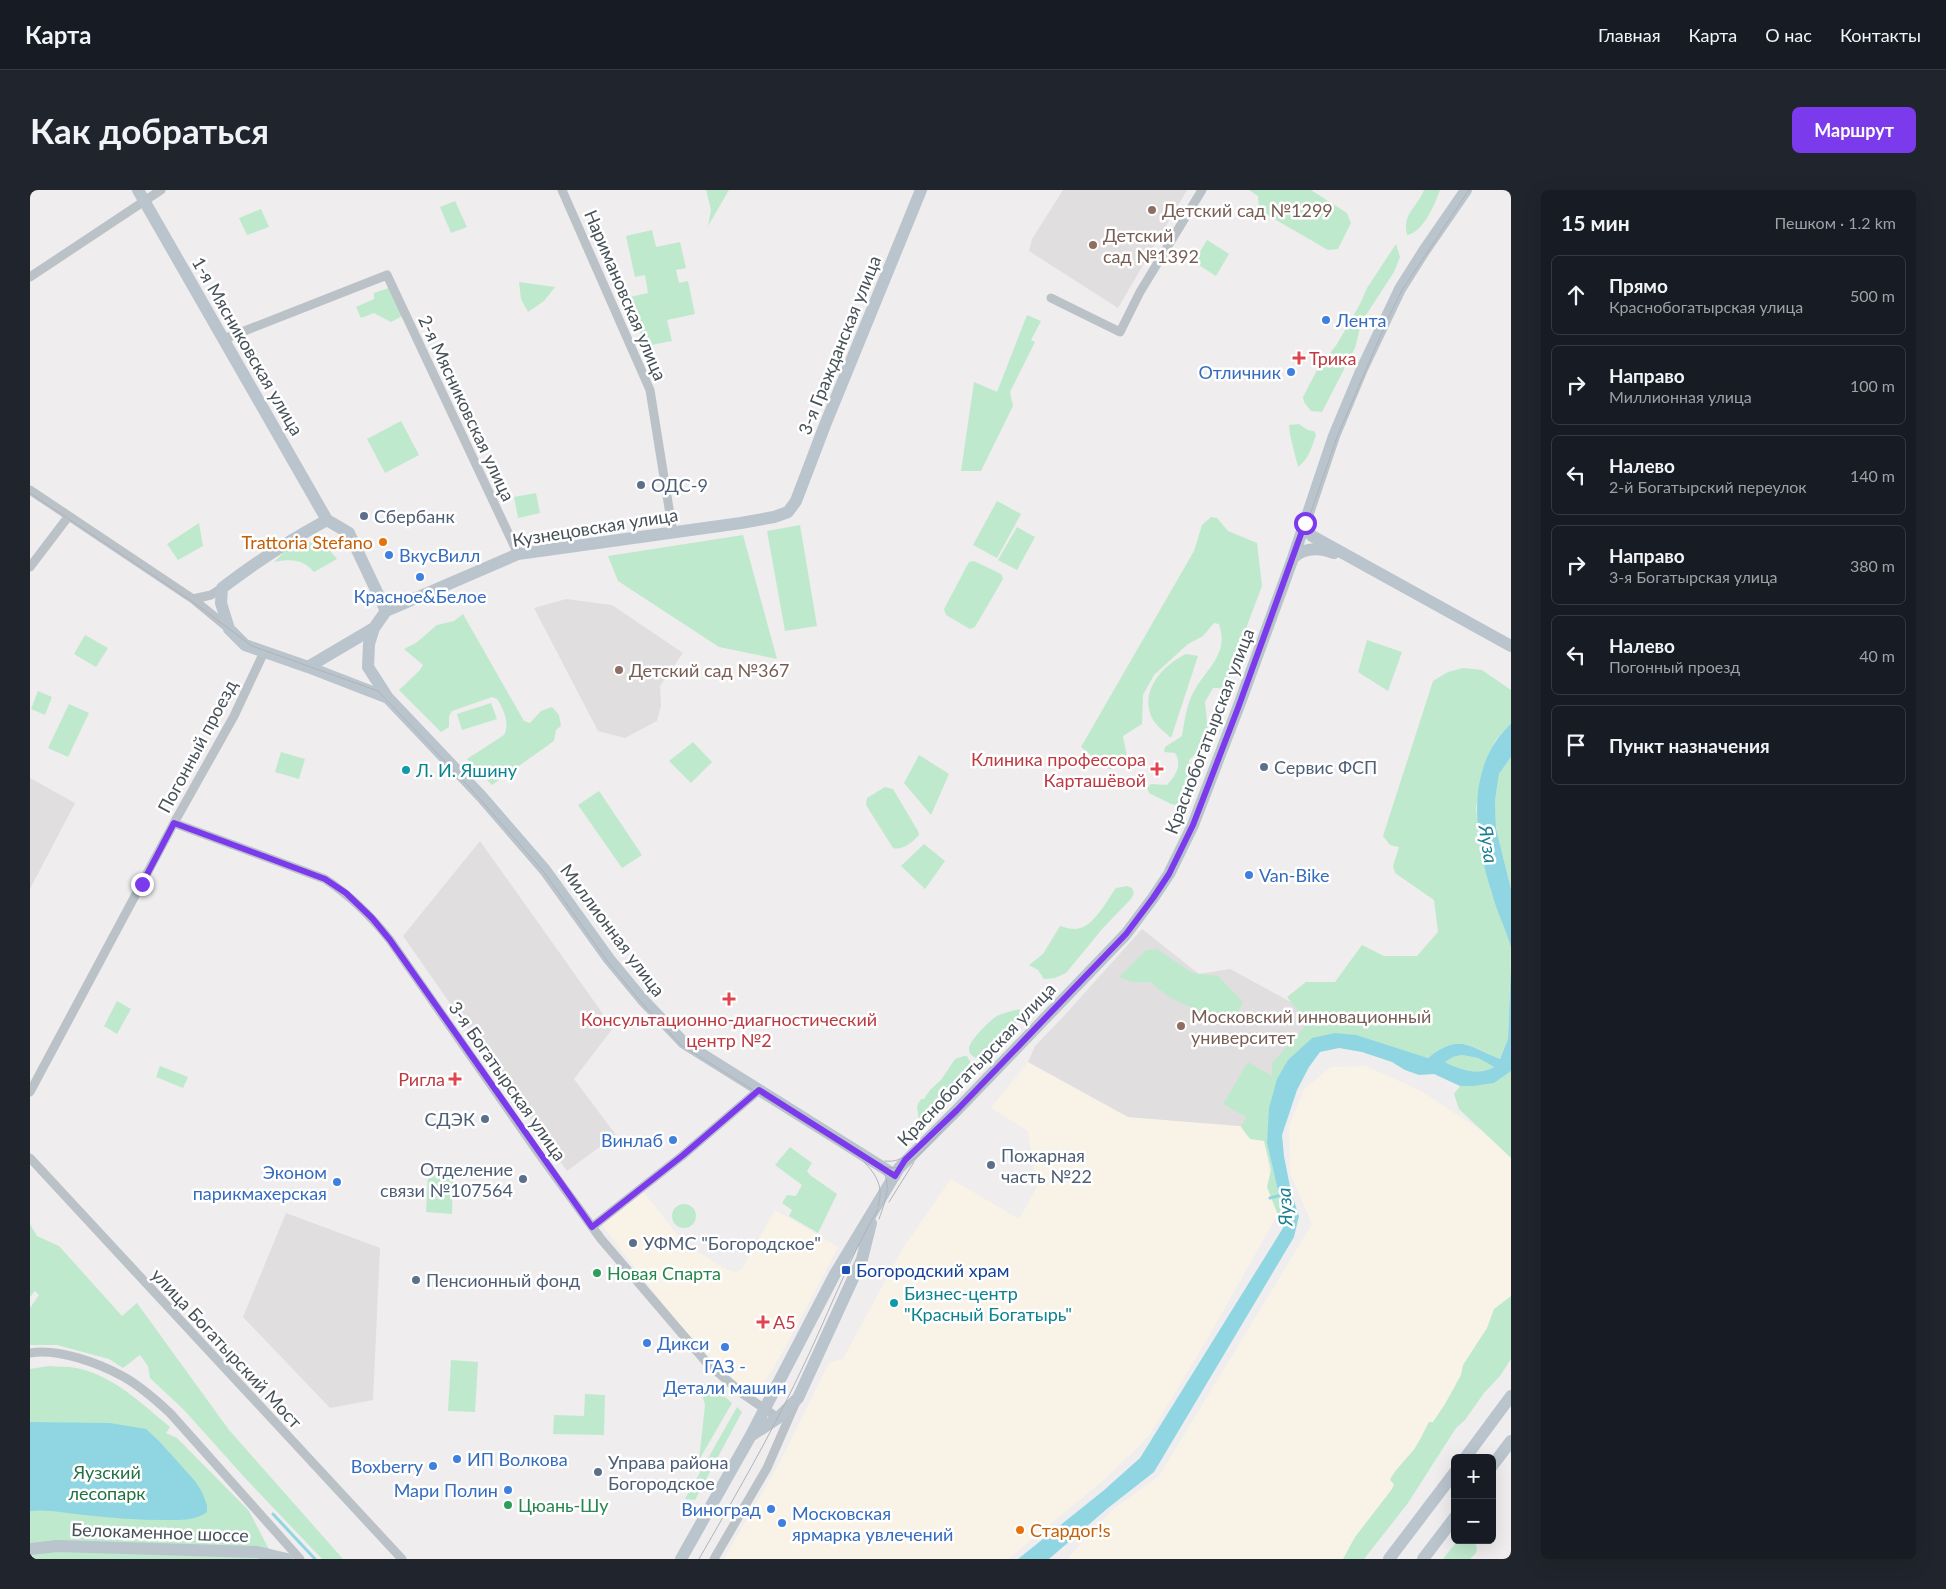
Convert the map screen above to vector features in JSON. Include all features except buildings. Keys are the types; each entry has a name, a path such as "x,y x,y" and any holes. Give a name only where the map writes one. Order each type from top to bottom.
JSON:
{"street":[{"name":"1-я Мясниковская улица","path":"138,190 327,520"},
{"path":"30,277 161,190"},
{"name":"Наримановская улица","path":"562,190 650,390 673,533"},
{"name":"3-я Гражданская улица","path":"788,512 796,501 921,190"},
{"path":"1051,298 1120,332 1140,292 1202,190"},
{"name":"Краснобогатырская улица","path":"680,1559 750,1437 835,1274 905,1160 957,1110 1126,934 1159,890 1193,825 1293,558 1334,436 1400,289 1466,190"},
{"name":"2-я Мясниковская улица","path":"224,339 387,275 518,554"},
{"path":"30,490 192,599 224,623 228,629"},
{"name":"Кузнецовская улица","path":"386,611 518,554 673,533 774,517 788,512"},
{"path":"30,567 68,517"},
{"path":"192,599 211,595 284,544 327,520 348,533 386,611"},
{"path":"1305,523 1312,536 1511,646"},
{"path":"1293,558 1308,549 1322,549 1354,559"},
{"path":"222,588 221,603 228,629"},
{"name":"Миллионная улица","path":"386,611 374,628 369,644 368,667 388,698 476,790 545,870 610,961 643,1000 684,1043 895,1176"},
{"path":"308,667 374,628"},
{"name":"Миллионная улица","path":"228,629 245,645 388,698"},
{"name":"Погонный проезд","path":"30,1092 174,823 234,716 264,652"},
{"name":"3-я Богатырская улица","path":"174,823 319,876 346,893 372,918 390,940 592,1227 684,1339 707,1363 764,1410 778,1418"},
{"path":"592,1227 682,1156 759,1090"},
{"name":"улица Богатырский Мост","path":"30,1158 402,1559"},
{"name":"Краснобогатырская улица","path":"750,1437 778,1418 798,1398 862,1259 873,1213"},
{"path":"30,1353 66,1354 124,1377 155,1399 300,1559"},
{"path":"1468,1454 1511,1396"},
{"path":"714,1559 770,1462 798,1398"},
{"path":"1496,1461 1511,1441"},
{"path":"1388,1559 1451,1477"},
{"path":"1423,1559 1451,1522"},
{"name":"Белокаменное шоссе","path":"30,1549 57,1546 257,1552 287,1559"}],"shaded area":[{"name":"Детский сад №1392","path":"1063,190 1187,190 1118,308 1029,251 1032,239"},
{"name":"Детский сад №367","path":"566,599 612,605 683,653 660,686 661,706 657,721 625,738 598,731 534,608"},
{"path":"30,778 75,803 30,889"},
{"path":"480,841 613,1028 574,1079 616,1135 567,1171 403,936"},
{"name":"Московский инновационный университет","path":"1142,929 1199,974 1230,969 1302,1008 1311,1035 1264,1128 1128,1117 1028,1062 1035,1046"},
{"path":"1028,1062 1128,1117 1264,1128 1273,1202 1280,1210 1209,1336 1149,1436 1105,1479 1008,1559 724,1559 781,1460 829,1363 843,1359 903,1248 951,1179 1019,1219 1037,1187 1028,1131 991,1108"},
{"path":"1366,1066 1421,1091 1511,1150 1511,1325 1344,1559 1067,1559 1112,1510 1159,1476 1312,1224 1290,1173 1289,1126 1304,1089 1331,1067"},
{"path":"642,1190 683,1242 725,1269 736,1272 742,1269 775,1210 838,1247 767,1379 758,1386 739,1385 712,1359 677,1322 602,1225"},
{"path":"286,1213 380,1248 373,1400 330,1408 243,1317"}],"green space":[{"path":"706,190 729,190 708,226 711,210"},
{"path":"1249,190 1311,190 1347,213 1351,223 1338,249 1328,250 1259,210 1258,196"},
{"path":"1424,190 1440,190 1432,210 1423,224 1413,233 1407,235 1408,216"},
{"path":"455,201 467,227 451,233 440,207"},
{"path":"261,209 269,227 247,235 239,218"},
{"path":"652,230 656,247 680,242 686,268 676,270 679,283 688,281 695,314 667,320 672,341 646,346 626,298 648,293 645,275 635,277 626,236"},
{"path":"1207,240 1229,254 1216,276 1194,262"},
{"path":"1396,244 1400,257 1394,272 1364,318 1355,348 1322,412 1311,411 1304,402 1303,397 1316,372 1337,344 1367,288"},
{"path":"519,282 555,287 544,301 528,312 521,299"},
{"path":"389,288 402,316 391,322 374,313 361,318 356,307 374,299 374,293"},
{"path":"1027,315 1041,321 1031,340 1035,342 1010,392 1013,406 981,471 961,471 974,382 997,392"},
{"path":"401,421 419,455 385,473 367,439"},
{"path":"1299,424 1308,430 1314,431 1316,435 1307,457 1298,467 1289,425"},
{"path":"536,493 540,513 518,518 514,497"},
{"path":"997,501 1021,514 997,558 973,545"},
{"path":"1211,517 1217,518 1228,531 1257,543 1262,586 1242,639 1241,654 1234,664 1223,698 1219,688 1213,688 1205,702 1209,741 1189,760 1187,790 1176,805 1149,793 1147,788 1151,784 1167,785 1177,770 1178,762 1175,753 1164,752 1165,747 1182,736 1186,711 1191,697 1218,654 1221,646 1219,624 1214,623 1203,636 1188,644 1154,675 1143,695 1142,724 1123,736 1127,757 1123,761 1111,769 1106,768 1081,747 1194,551 1202,525"},
{"path":"199,523 203,546 178,560 167,544"},
{"path":"800,525 817,626 785,631 767,531"},
{"path":"1017,527 1035,537 1017,570 998,560"},
{"path":"743,535 777,659 719,647 618,581 608,556"},
{"path":"307,542 324,547 337,559 314,572 301,562 286,560 274,562 288,549"},
{"path":"974,561 1001,574 1003,579 975,627 970,629 946,615 944,609 969,562"},
{"path":"463,614 524,721 530,723 541,711 552,707 559,715 561,726 556,730 554,741 492,785 467,759 504,735 506,731 505,717 497,699 492,697 452,711 449,716 449,727 441,732 399,690 423,665 404,649 416,643 437,625 454,621"},
{"path":"85,635 108,648 96,667 74,654"},
{"path":"1367,640 1402,652 1388,691 1358,672"},
{"path":"1186,654 1198,656 1171,738 1153,721 1149,708 1149,698 1151,689 1162,672"},
{"path":"1463,668 1482,670 1511,690 1511,723 1495,741 1482,772 1476,808 1480,848 1492,895 1506,929 1511,948 1508,1039 1500,1059 1464,1044 1448,1046 1438,1050 1428,1058 1391,1047 1312,1038 1288,1060 1277,1080 1269,1126 1267,1143 1283,1208 1283,1228 1267,1187 1271,1170 1264,1141 1250,1139 1241,1127 1246,1117 1223,1104 1248,1062 1272,1076 1272,1063 1304,1028 1300,1014 1287,997 1306,982 1335,982 1362,945 1384,956 1417,956 1438,932 1434,900 1395,873 1393,866 1399,847 1390,845 1383,836 1433,681 1448,672"},
{"path":"38,691 52,697 45,715 31,709"},
{"path":"491,703 497,719 462,730 457,714"},
{"path":"69,704 89,713 68,757 48,748"},
{"path":"693,742 712,762 691,783 669,761"},
{"path":"281,752 305,759 299,779 275,772"},
{"path":"919,755 949,774 931,815 904,783"},
{"path":"1511,757 1511,889 1496,828 1495,801 1499,774"},
{"path":"885,787 893,789 919,835 911,843 896,849 893,848 866,805 867,798"},
{"path":"599,791 642,855 622,868 578,805"},
{"path":"924,844 945,861 925,889 901,866"},
{"path":"1127,886 1132,888 1134,893 1131,899 1103,928 1066,973 1055,978 1044,979 1038,970 1029,965 1043,954 1060,926 1075,929 1088,924 1099,913 1116,888"},
{"path":"1157,949 1192,973 1218,976 1243,1002 1236,1016 1221,1018 1169,997 1150,982 1132,982 1119,977 1146,950"},
{"path":"117,1001 131,1009 117,1034 104,1026"},
{"path":"1019,1009 1023,1016 989,1049 976,1058 971,1055 969,1051 970,1046 985,1026 997,1016"},
{"path":"1462,1055 1478,1058 1494,1067 1488,1070 1469,1071 1445,1062 1453,1057"},
{"path":"967,1056 974,1069 966,1080 942,1101 928,1121 920,1127 917,1106 921,1099 924,1099 930,1090 941,1080 955,1059"},
{"path":"160,1066 188,1077 183,1088 156,1077"},
{"path":"1511,1071 1511,1158 1459,1109 1454,1094 1460,1086 1473,1086"},
{"path":"790,1147 812,1163 807,1171 810,1175 837,1194 818,1233 789,1216 792,1210 782,1203 787,1195 796,1196 802,1185 775,1165"},
{"path":"428,1175 453,1176 452,1214 426,1212"},
{"path":"684,1204 689,1205 695,1211 695,1221 689,1227 684,1228 679,1227 673,1221 672,1216 673,1211 679,1205"},
{"path":"30,1224 37,1236 59,1246 122,1316 137,1303 229,1430 343,1559 322,1559 185,1411 150,1378 148,1366 140,1355 123,1368 109,1359 57,1345 30,1345 30,1308 39,1295 35,1291 30,1297"},
{"path":"1511,1296 1511,1359 1465,1420 1456,1428 1408,1503 1364,1559 1343,1559 1355,1537 1392,1489 1394,1484 1390,1480 1391,1477 1415,1448 1429,1422 1433,1422 1445,1404 1461,1375 1463,1365 1487,1328 1494,1309"},
{"path":"451,1360 478,1362 475,1412 448,1411"},
{"name":"Яузский лесопарк","path":"49,1366 76,1368 102,1377 138,1400 170,1427 166,1433 177,1438 249,1511 274,1559 30,1559 30,1369"},
{"path":"708,1382 732,1403 699,1460 705,1405 700,1387"},
{"path":"585,1394 605,1395 604,1435 553,1434 554,1415 584,1416"},
{"path":"737,1407 742,1412 695,1500 685,1499"},
{"path":"1455,1544 1476,1544 1476,1553 1470,1559 1443,1559"}],"water":[{"name":"Яуза","path":"1511,723 1511,757 1499,774 1495,801 1496,828 1511,889 1511,948 1494,901 1482,856 1477,816 1481,777 1487,759 1496,741"},
{"name":"Яуза","path":"1511,961 1511,1071 1494,1083 1460,1086 1434,1074 1419,1075 1405,1070 1392,1062 1362,1052 1339,1048 1320,1052 1309,1067 1297,1090 1282,1135 1291,1192 1299,1216 1294,1237 1154,1472 1108,1508 1049,1559 1018,1559 1103,1491 1140,1458 1283,1228 1283,1208 1267,1143 1269,1108 1277,1079 1288,1060 1312,1038 1335,1033 1356,1035 1428,1058 1448,1046 1464,1044 1500,1059 1508,1039","holes":["1462,1055 1478,1058 1494,1067 1488,1070 1470,1071 1445,1062 1453,1057"]},
{"path":"30,1422 110,1423 146,1429 195,1481 202,1492 207,1505 207,1512 182,1520 146,1520 50,1511 30,1511"}],"waterway":[{"name":"Яуза","path":"1270,1198 1281,1195"},
{"path":"273,1514 315,1559"}],"tram line":[{"path":"30,493 193,602 252,646 378,691 471,789 543,871 607,961 641,1002 681,1045 858,1156 875,1164 890,1168 897,1167 912,1161 920,1154 1128,935 1155,900 1171,875 1195,824 1275,616 1337,437 1386,323 1402,290 1469,190"},
{"path":"885,1161 900,1159 913,1151 921,1143"},
{"path":"864,1162 873,1172 880,1188 878,1206"},
{"path":"875,1162 885,1175 887,1182 886,1197 879,1219"},
{"path":"889,1202 914,1162"},
{"path":"699,1559 776,1422 856,1250 878,1209"}],"place":[{"name":"Детский сад №1299","path":"1152,210"},
{"name":"Детский сад №1392","path":"1093,245"},
{"name":"Лента","path":"1326,320"},
{"name":"Трика","path":"1299,358"},
{"name":"Отличник","path":"1291,372"},
{"name":"ОДС-9","path":"641,485"},
{"name":"Сбербанк","path":"364,516"},
{"name":"Trattoria Stefano","path":"383,542"},
{"name":"ВкусВилл","path":"389,555"},
{"name":"Красное&Белое","path":"420,577"},
{"name":"Детский сад №367","path":"619,670"},
{"name":"Сервис ФСП","path":"1264,767"},
{"name":"Клиника профессора Карташёвой","path":"1157,769"},
{"name":"Л. И. Яшину","path":"406,770"},
{"name":"Van-Bike","path":"1249,875"},
{"name":"Консультационно-диагностический центр №2","path":"729,999"},
{"name":"Московский инновационный университет","path":"1181,1026"},
{"name":"Ригла","path":"455,1079"},
{"name":"СДЭК","path":"485,1119"},
{"name":"Винлаб","path":"673,1140"},
{"name":"Пожарная часть №22","path":"991,1165"},
{"name":"Отделение связи №107564","path":"523,1179"},
{"name":"Эконом парикмахерская","path":"337,1182"},
{"name":"УФМС \"Богородское\"","path":"633,1243"},
{"name":"Богородский храм","path":"846,1270"},
{"name":"Новая Спарта","path":"597,1273"},
{"name":"Пенсионный фонд","path":"416,1280"},
{"name":"Бизнес-центр \"Красный Богатырь\"","path":"894,1303"},
{"name":"А5","path":"763,1322"},
{"name":"Дикси","path":"647,1343"},
{"name":"ГАЗ - Детали машин","path":"725,1347"},
{"name":"ИП Волкова","path":"457,1459"},
{"name":"Boxberry","path":"433,1466"},
{"name":"Управа района Богородское","path":"598,1472"},
{"name":"Мари Полин","path":"508,1490"},
{"name":"Цюань-Шу","path":"508,1505"},
{"name":"Виноград","path":"771,1509"},
{"name":"Московская ярмарка увлечений","path":"782,1523"},
{"name":"Стардог!s","path":"1020,1530"}],"route":[{"path":"142,884 174,823 312,873 346,893 372,918 390,940 592,1227 682,1156 759,1090 895,1176 905,1160 957,1110 1126,934 1169,874 1193,825 1238,708 1305,523"}]}
